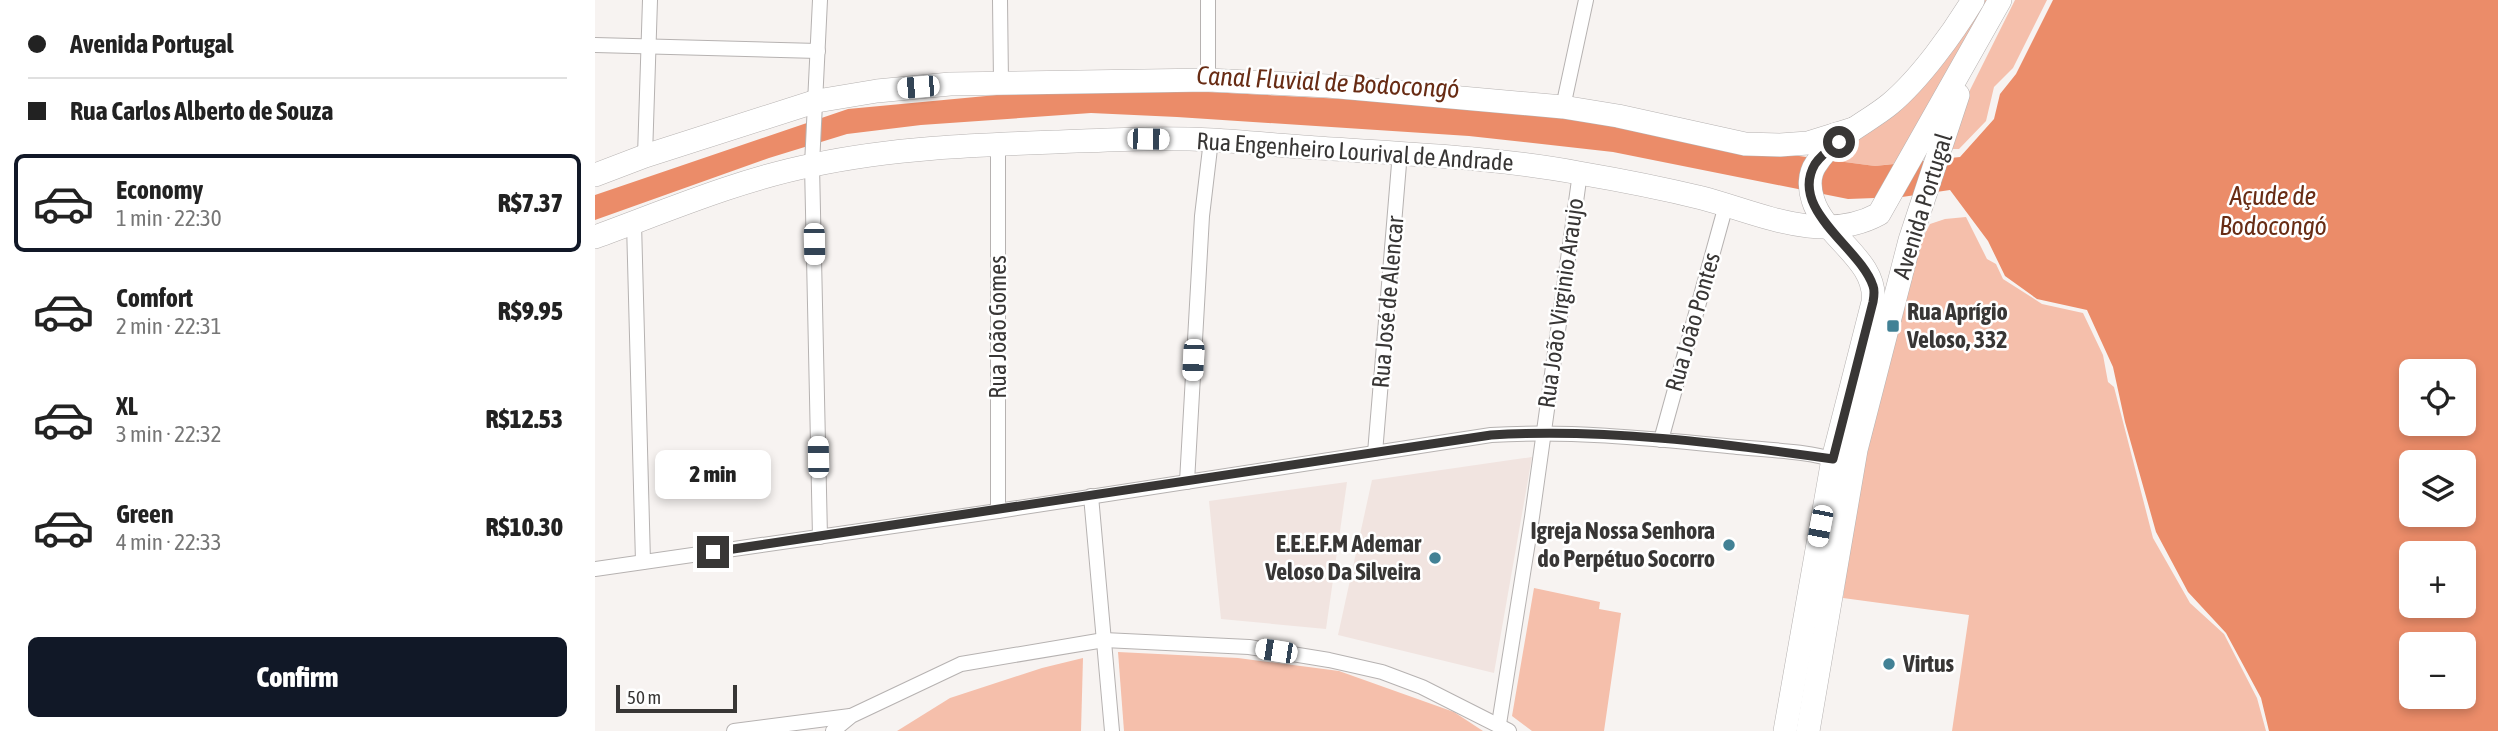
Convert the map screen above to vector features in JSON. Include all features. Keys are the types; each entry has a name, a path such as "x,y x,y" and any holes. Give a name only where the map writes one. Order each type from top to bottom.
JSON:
{"main road":[{"name":"Avenida Portugal","path":"1784,731 1843,462 1875,288 1839,227 1815,207 1810,178 1815,164 1825,154 1853,129 1891,103 1920,74 1973,0"},
{"name":"Avenida Portugal","path":"1839,227 1865,222 1879,214 1926,155 1996,8"},
{"path":"595,175 645,156 877,91 1000,82 1208,80 1328,86 1563,107 1618,116 1745,144 1808,143 1853,129"},
{"name":"Rua Engenheiro Lourival de Andrade","path":"595,237 813,160 917,149 1148,139 1211,140 1400,152 1580,173 1726,205 1795,225 1839,227"},
{"name":"Avenida Portugal","path":"1808,731 1843,462 1910,240 1926,155"}],"street":[{"path":"645,156 650,0"},
{"path":"820,0 813,160 820,537"},
{"path":"1000,0 1000,82"},
{"path":"1208,0 1208,80"},
{"path":"1563,107 1586,0"},
{"path":"595,45 818,51"},
{"path":"1187,482 1202,216 1211,140"},
{"name":"Rua João Gomes","path":"998,144 998,511"},
{"name":"Rua José de Alencar","path":"1375,453 1400,152"},
{"name":"Rua João Virginio Araujo","path":"1504,728 1542,432 1580,173"},
{"name":"Rua João Pontes","path":"1661,440 1726,205"},
{"path":"634,223 643,562"},
{"path":"595,569 998,511 1491,435 1542,432 1661,440 1843,462"},
{"path":"1091,496 1112,731"},
{"path":"833,731 852,716 961,664 1104,640 1249,647 1329,660 1382,672 1422,687 1504,728"},
{"path":"734,731 852,716"}],"shaded area":[{"path":"1981,0 1996,0 1901,163 1875,166 1830,160"},
{"path":"2015,0 2047,0 2013,68 1994,87 1986,121 1959,149 1950,149 1968,94"},
{"path":"1966,217 1987,259 1996,264 2003,279 2042,304 2083,313 2103,355 2108,382 2114,387 2153,538 2190,603 2224,634 2257,698 2266,731 1952,731 1969,615 1843,598 1858,484 1919,245 1930,224"},
{"name":"E.E.E.F.M Ademar Veloso Da Silveira","path":"1532,457 1494,673 1338,635 1372,480"},
{"path":"1347,482 1326,629 1221,619 1209,501"},
{"path":"1534,588 1600,602 1599,609 1621,613 1604,731 1532,731 1512,716"},
{"path":"1118,652 1238,658 1339,671 1454,712 1483,731 1124,731"},
{"path":"1083,658 1081,731 897,731 950,698 1042,668"}],"water":[{"name":"Açude de Bodocongó","path":"2053,0 2498,0 2498,731 2269,731 2261,698 2226,633 2188,592 2156,532 2125,422 2113,367 2087,310 2037,299 2005,276 1988,241 1950,190 1902,197 1848,199 1613,152 1469,136 1091,113 921,125 847,134 769,158 595,220 595,195 848,109 1091,86 1479,106 1620,122 1784,154 1875,166 1960,157 1994,119 2000,94 2016,74"}],"place":[{"name":"Rua Aprígio Veloso, 332","path":"1893,326"},
{"name":"Igreja Nossa Senhora do Perpétuo Socorro","path":"1729,545"},
{"name":"E.E.E.F.M Ademar Veloso Da Silveira","path":"1435,558"},
{"name":"Virtus","path":"1889,664"}],"route":[{"path":"713,552 1491,435 1542,432 1611,435 1833,459 1875,288 1865,270 1828,228 1811,195 1810,178 1815,164 1839,142"}],"water label":[{"name":"Canal Fluvial de Bodocongó","path":"1328,82"}]}
